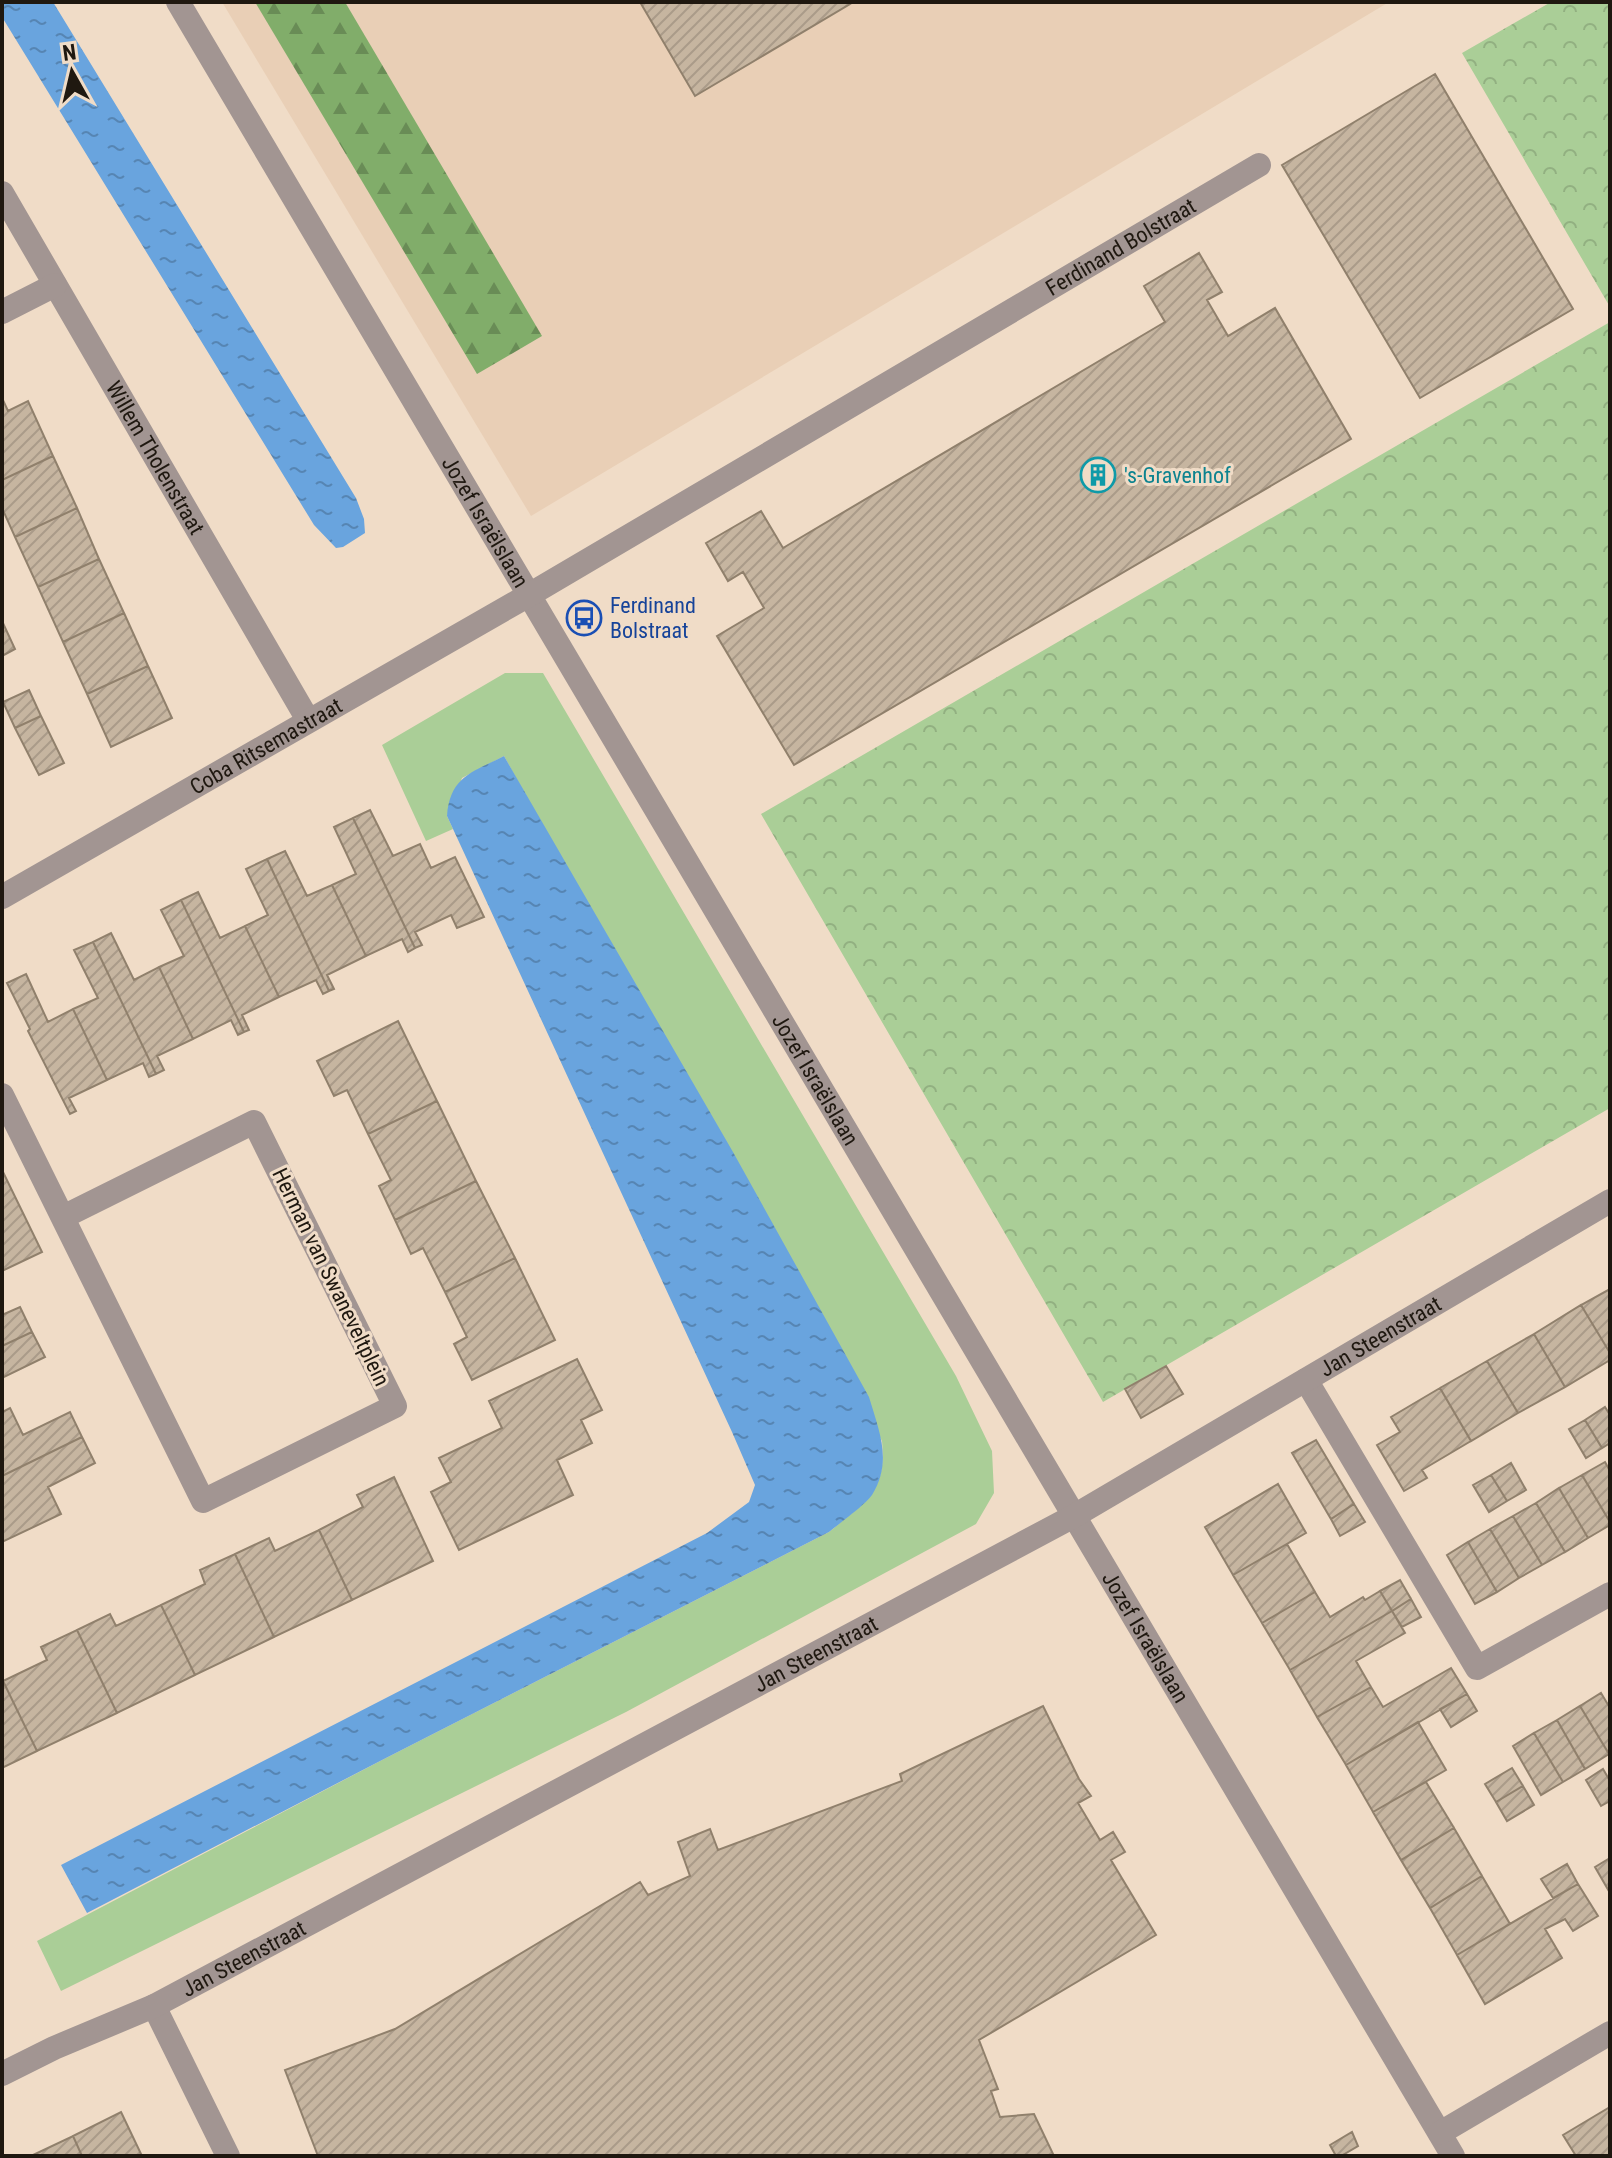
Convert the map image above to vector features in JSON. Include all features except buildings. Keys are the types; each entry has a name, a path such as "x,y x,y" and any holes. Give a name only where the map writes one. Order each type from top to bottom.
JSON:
{"street":[{"name":"Jozef Israëlslaan","path":"178,2 1453,2156"},
{"name":"Ferdinand Bolstraat","path":"529,595 1259,165"},
{"name":"Willem Tholenstraat","path":"2,193 308,720"},
{"path":"2,312 55,285"},
{"name":"Coba Ritsemastraat","path":"2,897 529,595"},
{"name":"Herman van Swaneveltplein","path":"2,1095 203,1501 395,1406 254,1122 63,1217"},
{"name":"Jan Steenstraat","path":"2,2074 54,2048 154,2006 1074,1516 1610,1201"},
{"path":"1306,1380 1477,1668 1610,1594"},
{"path":"154,2006 228,2156"},
{"path":"1440,2133 1610,2033"}],"shaded area":[{"path":"222,2 1389,2 531,516"}],"green space":[{"path":"255,2 345,2 542,336 477,374"},
{"path":"1551,2 1610,2 1610,307 1462,53"},
{"path":"1610,322 1610,1108 1103,1402 761,814"},
{"path":"505,673 543,673 956,1376 992,1451 994,1493 976,1524 626,1712 61,1991 37,1941 384,1759 829,1532 871,1494 881,1473 882,1441 504,756 462,778 447,816 453,829 426,841 382,745"}],"water":[{"path":"2,2 53,2 356,498 364,519 365,533 336,548 314,525 2,17"},
{"path":"504,756 733,1152 869,1397 882,1446 882,1470 878,1482 869,1499 829,1532 87,1913 61,1865 707,1533 749,1502 755,1485 732,1432 447,816 458,784 473,771"}],"place":[{"name":"'s-Gravenhof","path":"1098,475"},
{"name":"Ferdinand Bolstraat","path":"584,618"}]}
